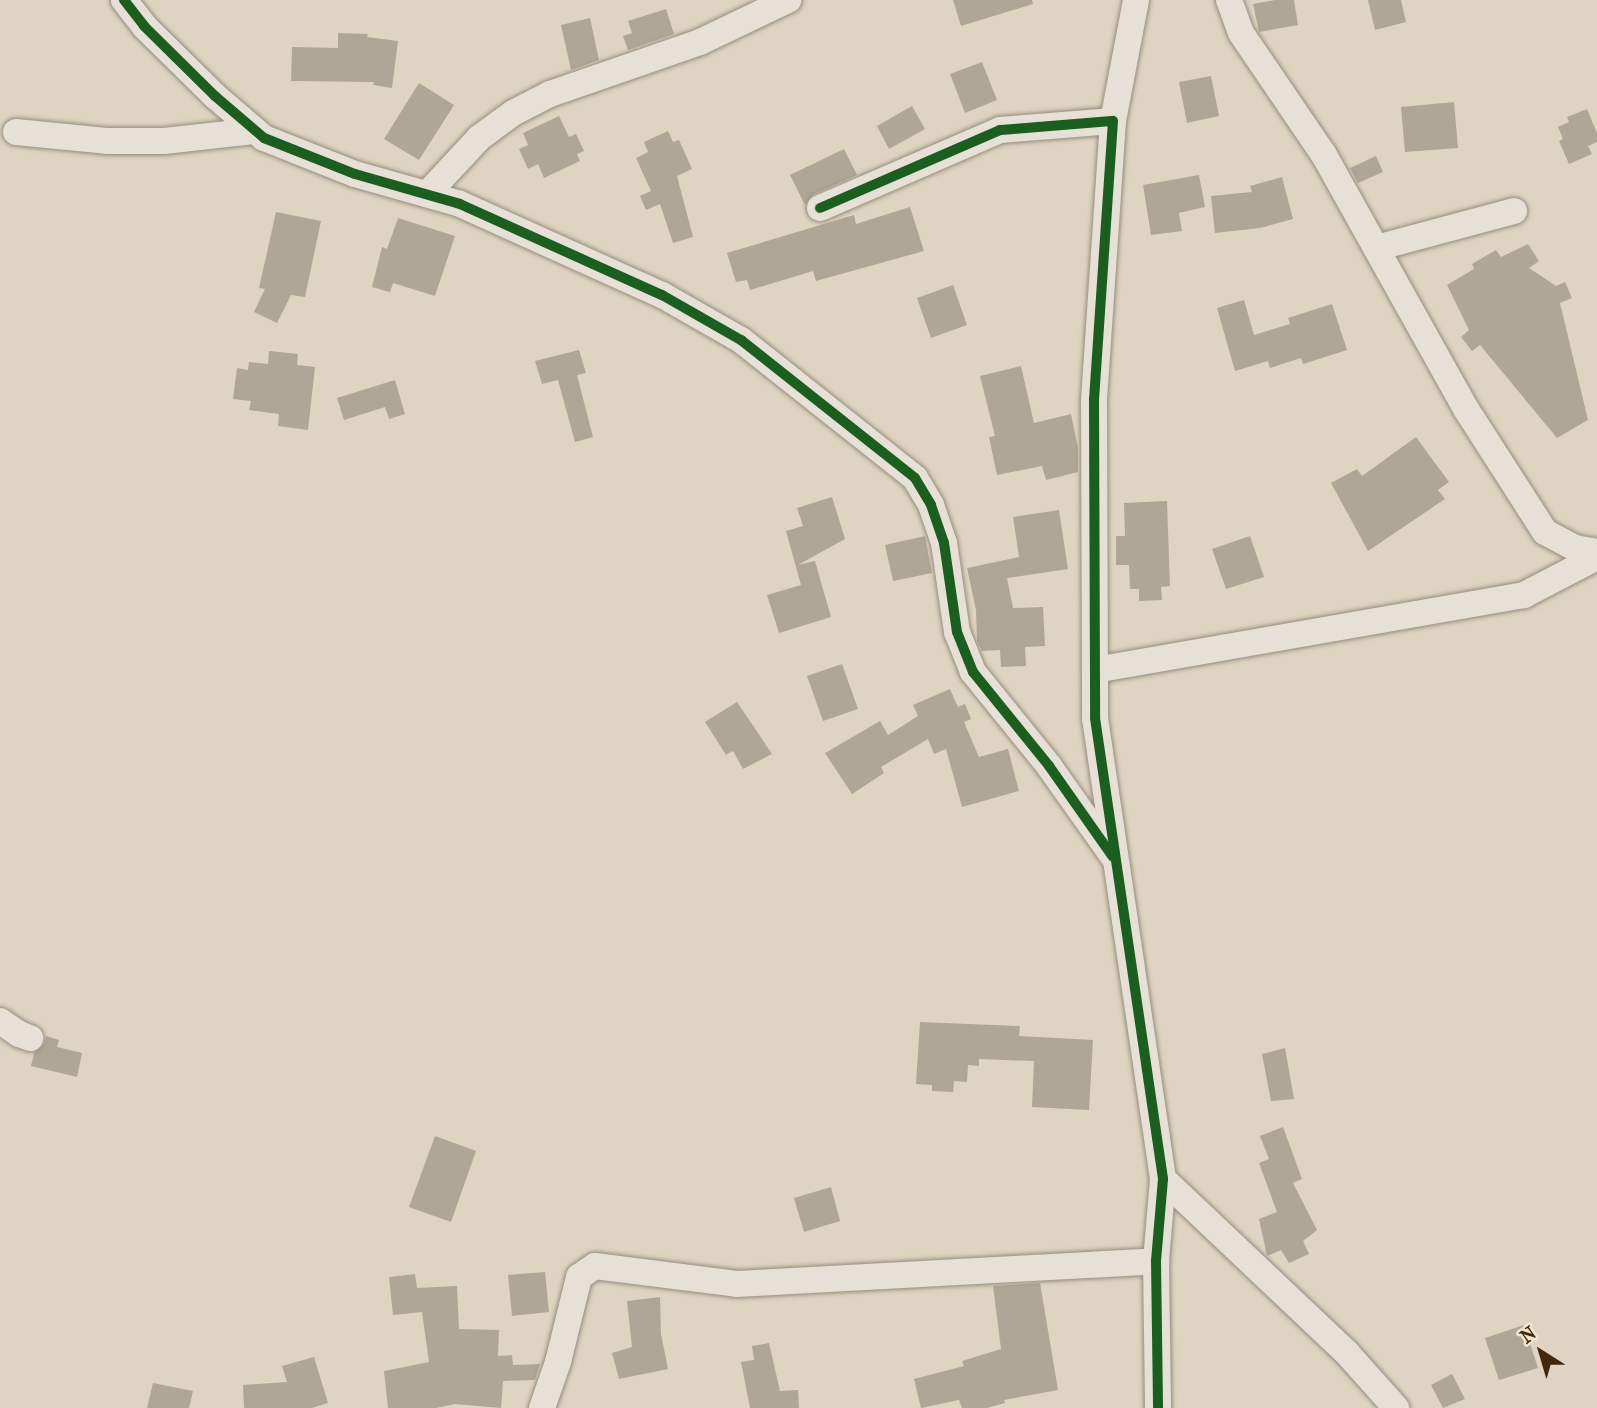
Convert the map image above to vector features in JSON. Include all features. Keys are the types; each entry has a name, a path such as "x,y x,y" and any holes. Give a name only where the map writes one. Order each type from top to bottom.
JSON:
{"street":[{"path":"124,0 144,26 255,131 286,149 355,174 460,204 662,295 741,340 915,478 931,505 944,542 957,632 973,673 1049,766 1116,860"},
{"path":"427,194 479,138 513,113 550,94 700,41 788,0"},
{"path":"1136,0 1113,121 1094,398 1095,718 1163,1179 1156,1261 1158,1408"},
{"path":"1229,0 1241,33 1324,155 1466,409 1545,532 1575,548 1597,555"},
{"path":"820,208 1000,130 1113,121"},
{"path":"16,132 119,141 164,141 255,131"},
{"path":"1376,248 1514,211"},
{"path":"1095,670 1524,595 1597,555"},
{"path":"0,1021 30,1038"},
{"path":"1163,1179 1347,1353 1383,1405"},
{"path":"542,1408 558,1362 579,1277 595,1266 737,1284 1156,1261"}],"building":[{"path":"953,0 1032,0 1033,4 961,26"},
{"path":"1294,0 1298,25 1259,32 1253,4"},
{"path":"1368,0 1401,0 1406,22 1375,30"},
{"path":"666,9 674,34 628,50 623,36 632,33 628,21"},
{"path":"590,18 599,60 571,70 561,25"},
{"path":"338,33 368,34 367,37 398,41 392,88 373,85 374,82 291,81 292,47 338,48"},
{"path":"982,62 997,100 965,113 950,74"},
{"path":"1211,76 1219,116 1187,123 1179,82"},
{"path":"419,83 454,105 419,160 384,139"},
{"path":"1454,102 1458,148 1405,152 1401,107"},
{"path":"912,106 925,129 889,149 877,126"},
{"path":"1587,109 1597,133 1597,142 1588,146 1592,154 1569,164 1559,141 1563,139 1558,127 1569,122 1567,117"},
{"path":"559,116 569,137 576,134 584,151 577,154 580,161 544,178 538,164 528,169 519,149 528,145 523,133"},
{"path":"668,131 673,142 679,140 692,169 677,176 693,237 673,243 660,204 646,210 640,196 651,191 636,158 648,152 644,142"},
{"path":"844,149 857,175 814,194 805,205 790,175"},
{"path":"1376,156 1383,172 1358,183 1350,168"},
{"path":"1199,175 1205,207 1179,213 1182,231 1151,235 1143,185"},
{"path":"1282,177 1293,219 1260,228 1215,233 1211,196 1252,192 1250,186"},
{"path":"910,207 924,251 816,281 813,271 750,290 747,280 736,282 727,253 854,215 856,224"},
{"path":"276,212 321,221 305,297 291,295 277,323 254,312 265,289 259,288"},
{"path":"398,218 455,236 435,296 393,283 390,292 372,287 382,247 387,249"},
{"path":"1528,244 1539,261 1529,268 1556,286 1565,282 1572,298 1560,303 1588,420 1557,438 1480,345 1472,351 1461,337 1469,330 1447,285 1474,269 1472,264 1496,250 1501,257"},
{"path":"953,285 967,325 931,338 917,298"},
{"path":"1244,300 1254,335 1290,324 1288,318 1332,304 1347,350 1303,364 1301,358 1270,368 1268,361 1235,371 1217,308"},
{"path":"579,350 586,373 577,375 593,437 575,442 558,380 542,384 535,361"},
{"path":"269,351 298,354 297,365 315,367 308,430 278,426 279,414 249,410 251,401 233,399 237,368 248,370 249,362 268,364"},
{"path":"1021,366 1034,423 1071,414 1078,448 1078,472 1046,480 1042,466 997,475 989,437 995,436 980,376"},
{"path":"395,380 405,414 389,419 385,407 344,420 337,398"},
{"path":"1416,437 1449,482 1438,490 1445,499 1368,551 1331,483 1357,469 1362,476"},
{"path":"832,497 845,539 798,565 815,561 831,617 779,633 767,595 801,585 786,531 803,526 797,508"},
{"path":"1167,501 1170,586 1161,587 1162,600 1139,601 1139,589 1130,589 1129,565 1116,565 1116,536 1125,536 1124,503"},
{"path":"1059,510 1068,569 1007,578 1013,608 1043,607 1045,646 1025,647 1026,666 1001,667 1000,650 982,651 977,641 976,610 967,568 1019,557 1013,517"},
{"path":"925,536 932,573 893,581 885,545"},
{"path":"1250,536 1264,577 1226,589 1212,549"},
{"path":"842,664 858,709 823,721 807,676"},
{"path":"950,689 958,707 965,704 971,719 964,722 979,757 1008,749 1019,791 962,807 946,749 934,754 928,739 881,767 884,773 852,794 825,753 880,721 888,735 918,716 913,705"},
{"path":"737,702 772,754 743,769 733,751 726,755 705,722"},
{"path":"920,1022 1020,1026 1019,1036 1093,1040 1089,1110 1032,1107 1034,1061 979,1059 979,1066 968,1065 967,1082 954,1081 953,1092 932,1091 932,1085 916,1084"},
{"path":"46,1036 59,1040 57,1047 82,1053 77,1077 31,1066 34,1053 44,1044"},
{"path":"1285,1048 1294,1099 1271,1101 1262,1054"},
{"path":"1283,1127 1302,1179 1293,1183 1317,1230 1303,1241 1309,1254 1289,1263 1281,1250 1267,1256 1259,1219 1277,1212 1259,1163 1269,1159 1260,1136"},
{"path":"435,1136 476,1151 451,1222 409,1207"},
{"path":"831,1187 840,1221 804,1232 794,1198"},
{"path":"545,1272 549,1312 512,1316 508,1275"},
{"path":"415,1274 417,1288 457,1286 459,1329 499,1330 498,1356 512,1355 513,1365 540,1364 535,1380 503,1381 501,1408 455,1404 436,1408 388,1408 384,1371 429,1362 422,1312 393,1315 389,1277"},
{"path":"1040,1283 1058,1390 1004,1400 1005,1403 987,1408 962,1408 959,1400 921,1408 914,1379 964,1366 962,1361 1001,1349 993,1286"},
{"path":"660,1297 661,1334 668,1369 619,1379 612,1353 632,1347 627,1301"},
{"path":"1524,1325 1538,1368 1499,1380 1485,1338"},
{"path":"769,1343 780,1391 798,1390 799,1408 750,1408 741,1362 754,1360 752,1346"},
{"path":"314,1357 328,1403 312,1408 244,1408 243,1385 287,1382 282,1366"},
{"path":"1452,1374 1465,1399 1443,1408 1431,1385"},
{"path":"153,1383 193,1391 189,1408 147,1408"}],"cycle path":[{"path":"124,0 144,26 215,96 264,138 355,174 460,204 662,295 741,340 915,478 931,505 944,543 957,632 973,672 1049,766 1113,857"},
{"path":"820,208 1000,130 1113,121 1094,399 1095,718 1163,1179 1156,1261 1158,1408"}]}
